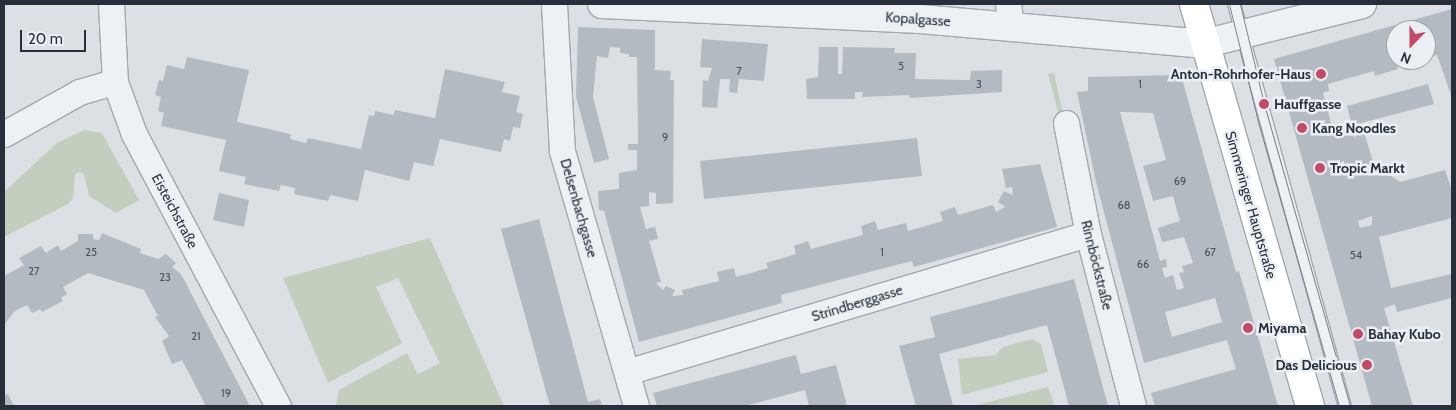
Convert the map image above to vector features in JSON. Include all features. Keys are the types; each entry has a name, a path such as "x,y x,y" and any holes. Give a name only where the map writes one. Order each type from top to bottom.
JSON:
{"main road":[{"name":"Simmeringer Hauptstraße","path":"1194,4 1310,406"}],"street":[{"name":"Eisteichstraße","path":"111,4 116,82 134,134 278,406"},
{"name":"Delsenbachgasse","path":"554,4 562,151 636,406"},
{"name":"Kopalgasse","path":"602,4 920,18 1010,15 1204,44"},
{"path":"1204,44 1362,4"},
{"path":"4,134 79,92 116,82"},
{"name":"Rinnböckstraße","path":"1066,123 1088,234 1133,406"},
{"name":"Strindberggasse","path":"627,372 1088,234"}],"lane":[{"path":"1234,4 1345,406"}],"green space":[{"path":"1054,73 1063,114 1059,115 1048,74"},
{"path":"84,130 102,133 139,200 116,213 89,196 84,174 79,172 75,175 73,198 68,204 4,237 5,191 57,143"},
{"path":"430,238 504,406 336,406 339,390 407,353 418,374 440,363 398,278 376,287 402,343 328,383 283,278"},
{"path":"1032,339 1041,344 1048,372 962,395 958,359 995,355 1003,347"},
{"path":"1048,387 1055,406 973,406"}],"building":[{"path":"1452,9 1452,98 1437,55 1436,20 1413,20"},
{"path":"578,27 655,30 655,70 671,71 670,80 674,80 673,203 656,204 656,193 649,192 649,206 640,207 646,229 655,227 658,239 649,241 661,282 656,283 663,290 666,286 675,290 672,296 683,295 682,290 719,281 717,272 734,268 736,277 768,268 766,263 796,254 794,246 808,241 811,249 863,235 861,226 875,221 878,230 906,223 908,231 943,221 940,212 955,207 958,215 993,205 996,212 1005,207 998,202 1004,191 1013,195 1012,187 1006,188 1002,169 1040,164 1057,227 914,267 912,261 781,295 782,303 639,342 604,211 599,210 598,191 619,189 619,173 637,170 637,150 628,150 628,144 638,144 637,57 629,57 629,54 620,53 620,48 610,47 608,58 597,56 593,97 609,159 594,163 576,97"},
{"path":"1386,28 1386,70 1395,70 1375,76 1374,71 1328,84 1329,91 1323,93 1333,131 1352,125 1347,106 1428,84 1434,104 1361,123 1377,174 1386,172 1400,182 1445,170 1452,191 1452,218 1379,237 1391,288 1452,274 1452,298 1397,312 1395,304 1384,308 1413,406 1372,406 1274,59","holes":["1372,216 1372,225 1360,228 1358,221"]},
{"path":"702,39 768,44 764,81 739,79 737,93 729,92 730,79 720,79 717,108 702,107 703,80 708,81 712,68 700,67"},
{"path":"819,47 838,47 838,74 842,74 843,47 895,48 894,53 916,53 915,79 970,80 971,71 1002,70 1002,92 910,98 909,95 862,97 863,92 855,92 855,99 807,99 806,79 818,77"},
{"path":"187,57 249,70 237,122 291,134 290,139 306,143 308,138 361,149 369,115 374,116 375,111 394,115 395,110 435,118 445,69 505,82 502,92 520,96 516,112 523,114 520,128 513,127 510,141 504,139 501,152 440,139 433,166 414,162 409,181 365,170 358,201 330,195 328,201 294,194 295,188 281,185 279,191 244,184 246,177 219,171 226,140 161,126 164,113 158,111 161,97 155,95 159,80 163,81 167,65 184,69"},
{"path":"1181,75 1236,272 1239,271 1278,406 1155,406 1151,393 1236,369 1227,340 1144,363 1096,182 1077,92 1088,91 1088,77","holes":["1120,112 1153,113 1166,160 1143,166 1153,201 1173,196 1180,221 1158,228 1162,242 1184,237 1193,263 1182,266 1184,272 1179,273 1184,288 1177,290 1173,275 1165,278 1162,268 1167,267 1166,259 1160,261","1215,298 1222,322 1172,337 1165,312"]},
{"path":"917,138 922,176 704,199 700,161"},
{"path":"219,193 249,200 244,227 213,220"},
{"path":"539,219 588,402 600,399 602,406 550,406 501,229"},
{"path":"102,233 141,249 140,253 158,259 166,254 176,263 172,267 181,274 250,406 201,406 205,404 182,360 172,364 162,341 169,336 155,317 158,316 144,290 88,273 63,287 67,294 61,298 63,301 42,312 40,309 32,313 27,305 15,311 4,325 4,276 24,265 19,258 41,246 46,253 58,245 61,251 78,241 78,234 93,234 93,239 99,240"},
{"path":"1074,279 1108,406 1069,406 1047,325 939,354 953,405 916,406 899,346 935,337 930,317"},
{"path":"796,355 801,374 836,365 847,406 809,406 805,390 745,406 657,406 653,393"},
{"path":"8,394 14,406 4,406 4,396"}],"tram line":[{"path":"1229,4 1259,125 1339,406"},
{"path":"1240,4 1264,104 1350,406"}],"place":[{"name":"Anton-Rohrhofer-Haus","path":"1321,74"},
{"name":"Hauffgasse","path":"1264,104"},
{"name":"Kang Noodles","path":"1302,128"},
{"name":"Tropic Markt","path":"1320,168"},
{"name":"Miyama","path":"1248,328"},
{"name":"Bahay Kubo","path":"1358,334"},
{"name":"Das Delicious","path":"1367,365"}]}
